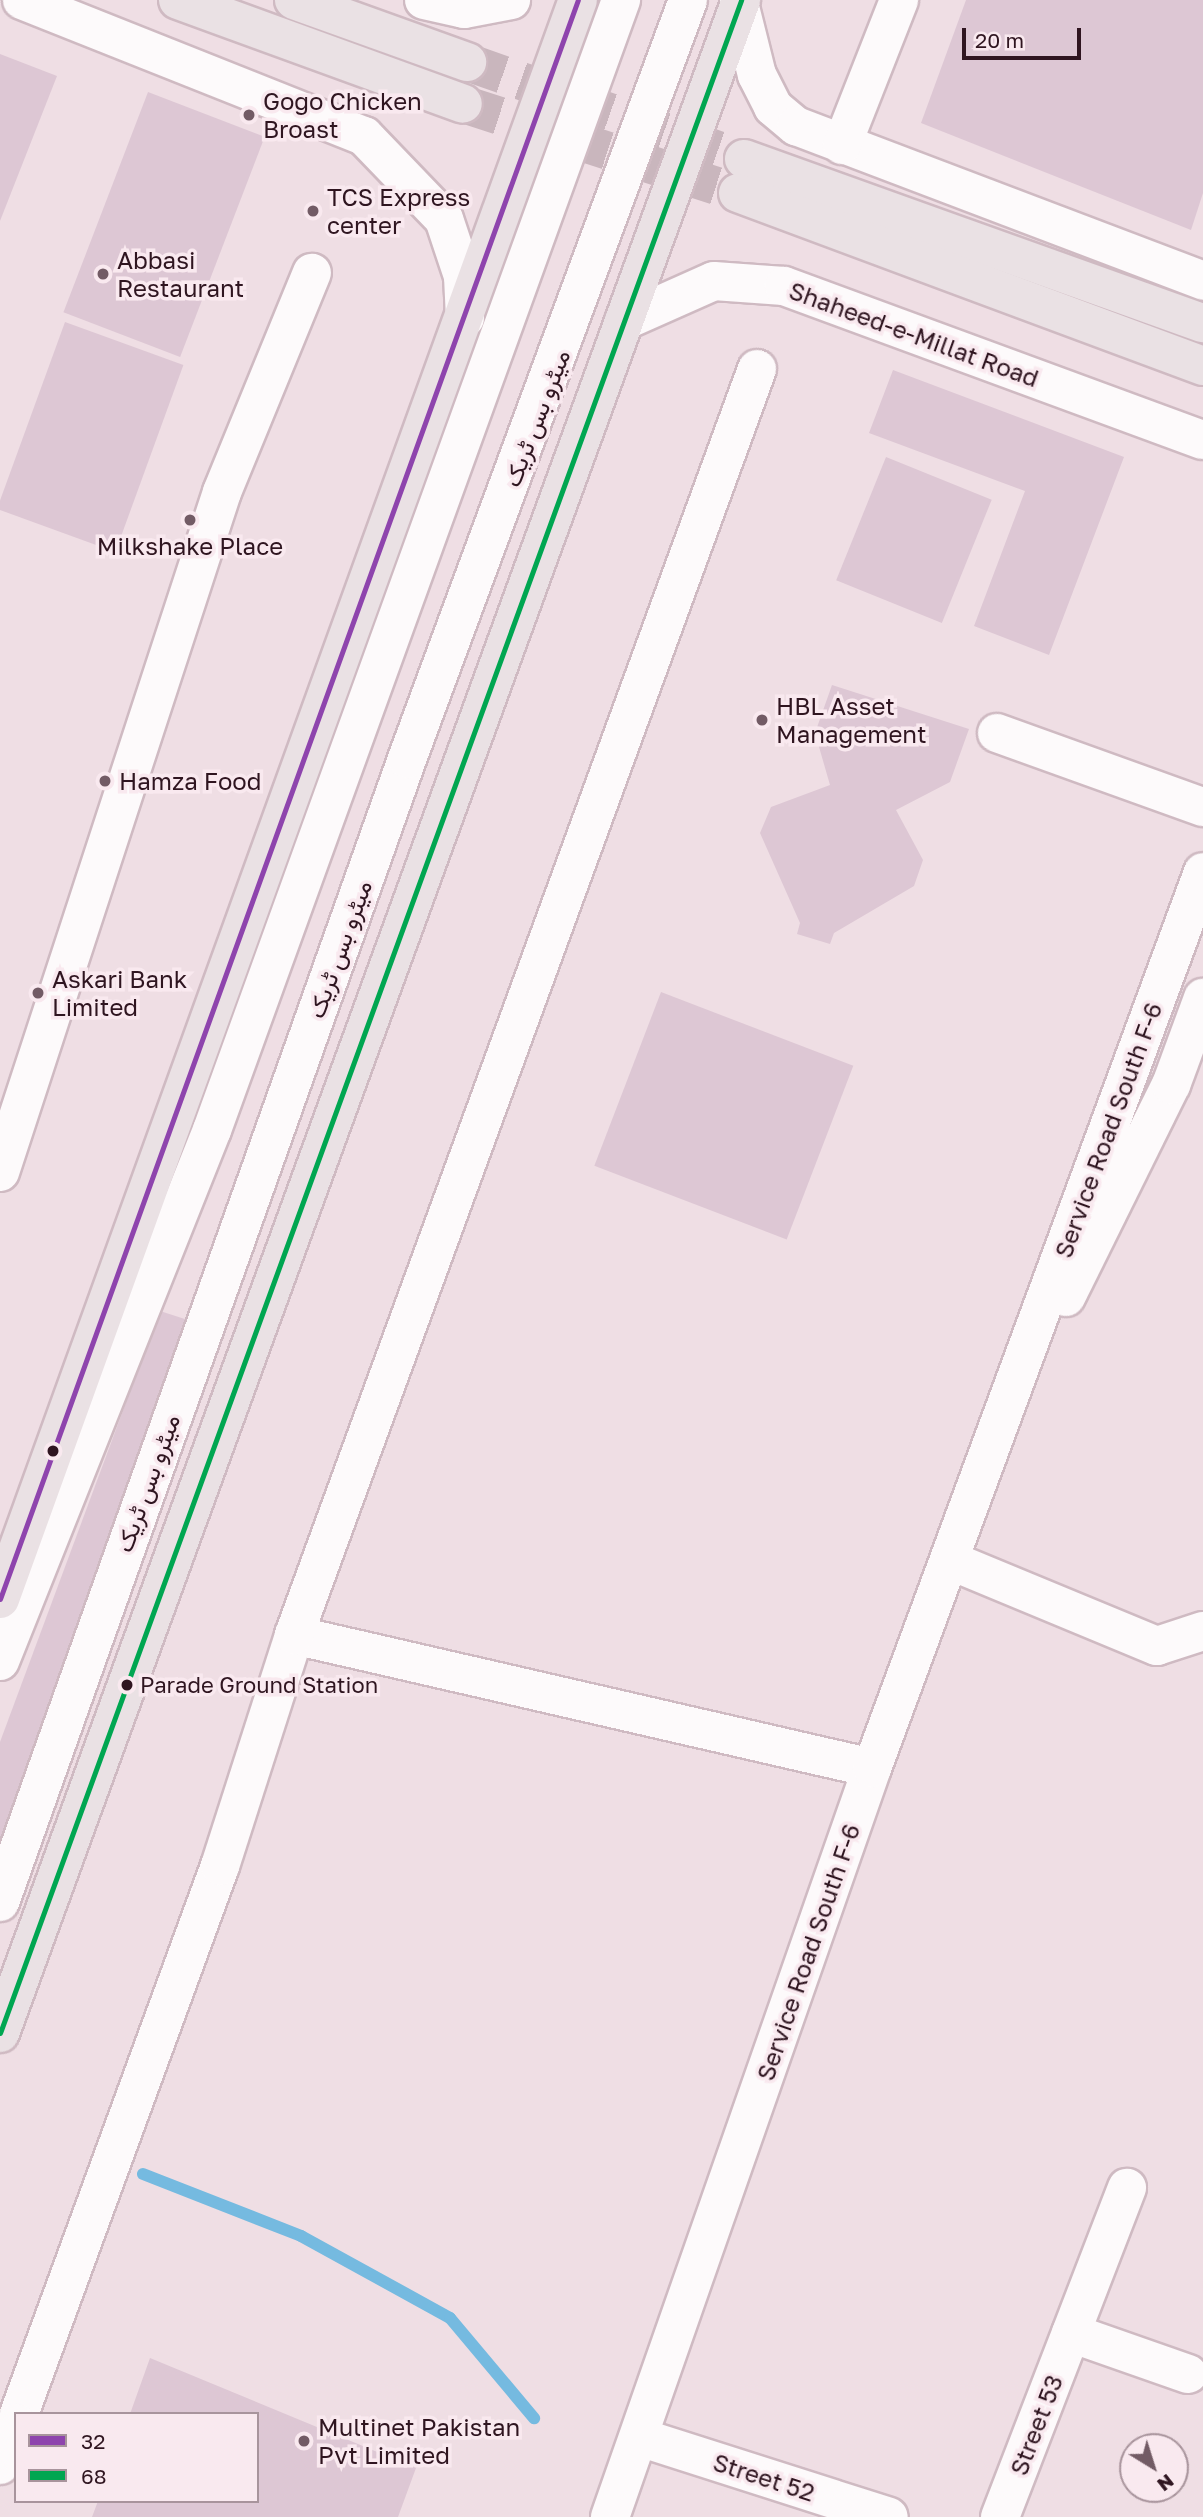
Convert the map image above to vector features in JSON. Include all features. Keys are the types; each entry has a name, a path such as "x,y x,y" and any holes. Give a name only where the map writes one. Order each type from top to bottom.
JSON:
{"main road":[{"path":"178,0 463,104"},
{"path":"295,0 467,62"},
{"path":"0,1600 579,0"},
{"path":"0,2033 740,1"},
{"path":"1203,323 741,176 1203,366"}],"street":[{"path":"22,0 365,136 444,219 463,276 465,317"},
{"path":"424,0 464,9 511,0"},
{"path":"0,1661 212,1130 621,0"},
{"name":"میٹرو بس ٹریک","path":"0,1902 407,759 688,0"},
{"path":"842,145 899,0"},
{"path":"740,1 773,107 796,126 1203,281"},
{"path":"0,1172 222,492 312,273"},
{"name":"Shaheed-e-Millat Road","path":"624,321 715,281 784,286 1203,440"},
{"path":"20,2412 220,1866 294,1635 757,369"},
{"path":"997,733 1203,807"},
{"name":"Service Road South F-6","path":"610,2517 872,1768 1203,872"},
{"name":"Service Road South F-6","path":"1012,1390 1098,1240 1171,1085 1203,998"},
{"path":"949,1560 1157,1647 1203,1632"},
{"path":"294,1635 872,1768"},
{"name":"Street 53","path":"1000,2517 1127,2188"},
{"path":"1071,2333 1188,2374"},
{"path":"0,2465 14,2428"},
{"name":"Street 52","path":"639,2437 888,2517"}],"building":[{"path":"966,0 1203,0 1203,193 1191,230 921,123"},
{"path":"0,54 57,76 0,221"},
{"path":"148,92 265,137 180,357 63,312"},
{"path":"65,322 183,365 115,552 0,510 0,501"},
{"path":"893,370 1124,457 1049,655 974,626 1025,491 869,433"},
{"path":"886,457 992,500 942,623 836,580"},
{"path":"832,685 969,729 950,782 896,810 923,860 914,886 834,933 830,944 797,934 800,923 760,833 771,807 830,785 815,733"},
{"path":"661,992 853,1066 787,1239 594,1166"},
{"path":"160,1311 191,1321 0,1847 0,1742"},
{"name":"Multinet Pakistan Pvt Limited","path":"150,2358 416,2468 398,2517 92,2517 97,2503 259,2503 259,2412 131,2412"}],"waterway":[{"path":"143,2174 301,2236 450,2318 534,2418"}],"tunnel":[{"path":"467,62 744,159"},
{"path":"463,104 738,193"}],"transit line":[{"name":"32","path":"0,1599 578,0"},
{"name":"68","path":"0,2033 741,0"}],"place":[{"name":"Gogo Chicken Broast","path":"249,115"},
{"name":"TCS Express center","path":"313,211"},
{"name":"Abbasi Restaurant","path":"103,274"},
{"name":"Milkshake Place","path":"190,520"},
{"name":"HBL Asset Management","path":"762,720"},
{"name":"Hamza Food","path":"105,781"},
{"name":"Askari Bank Limited","path":"38,993"},
{"name":"Parade Ground Station","path":"127,1685"},
{"name":"Multinet Pakistan Pvt Limited","path":"304,2441"}]}
